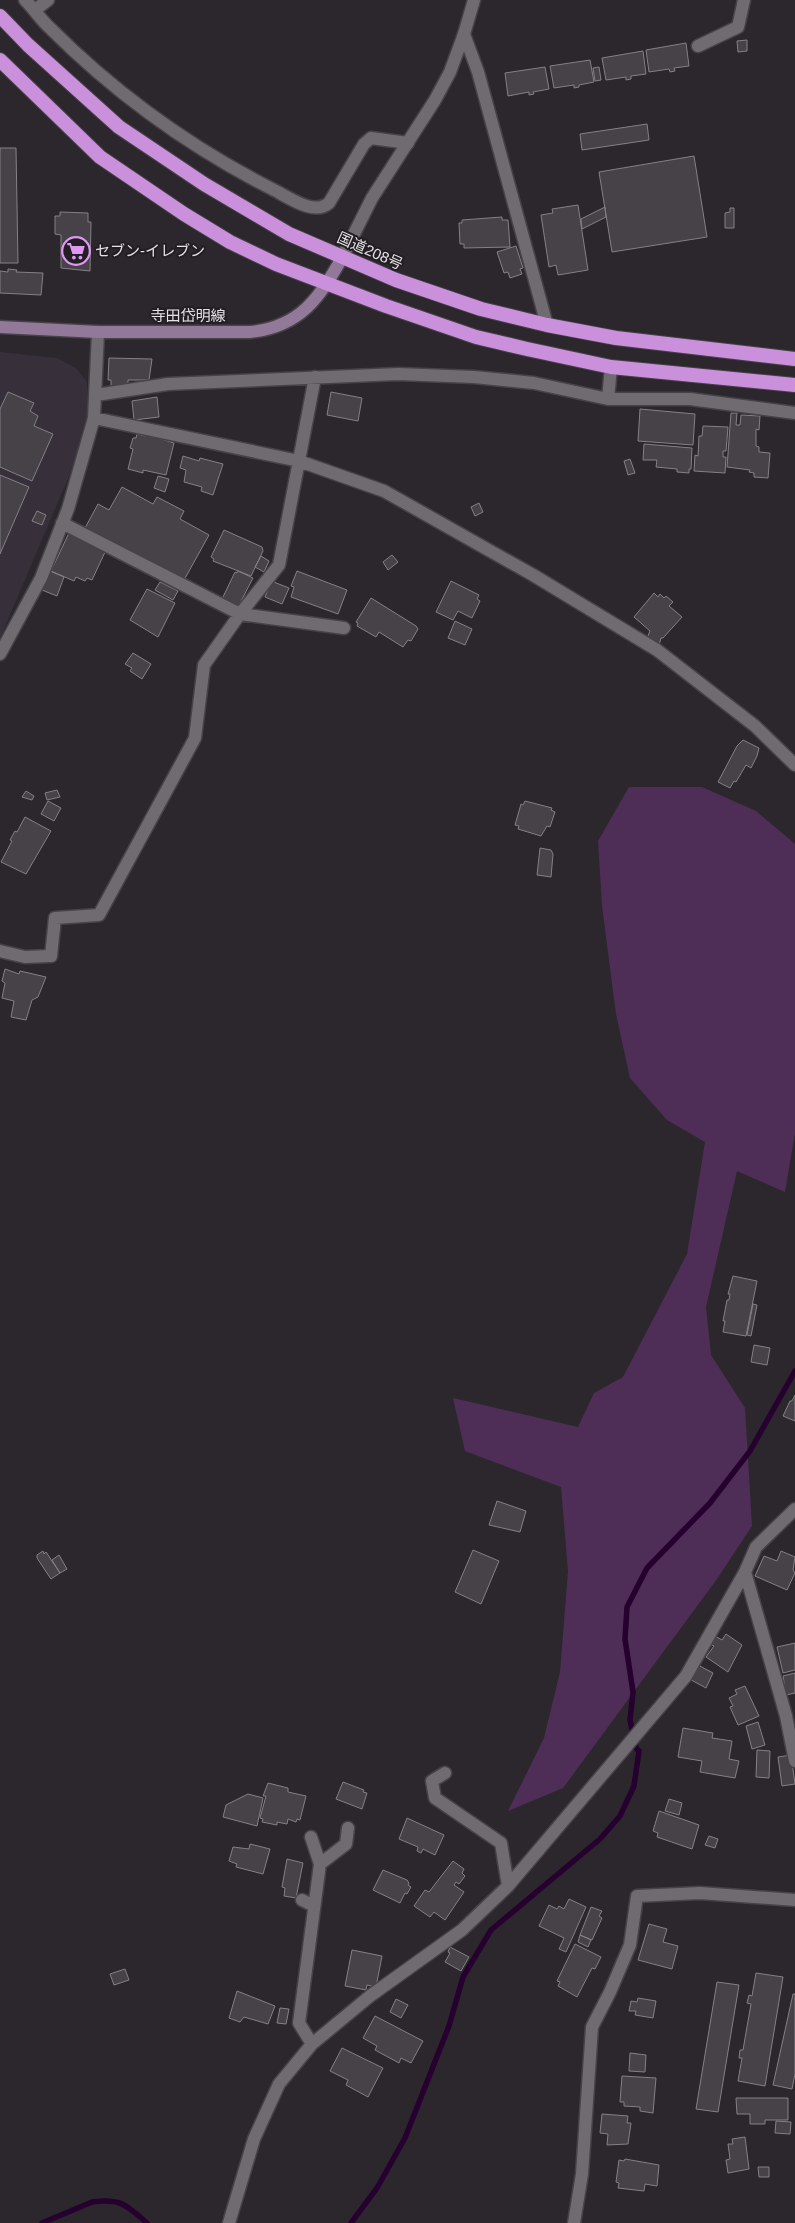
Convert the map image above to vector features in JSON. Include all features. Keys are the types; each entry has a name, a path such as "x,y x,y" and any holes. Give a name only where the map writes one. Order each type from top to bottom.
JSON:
{"highway":[{"name":"国道208号","path":"0,16 28,45 119,127 204,184 289,234 396,280 481,309 547,325 616,338 795,359"},
{"path":"0,60 108,162 184,214 230,242 276,264 386,306 476,337 611,367 795,385"}],"main road":[{"name":"寺田岱明線","path":"0,327 98,332 250,332 270,330 304,311 328,284 343,256"}],"street":[{"path":"25,0 73,50 127,95 187,140 237,172 305,206 318,208 324,207 329,202 364,144 371,138 408,143"},
{"path":"35,10 48,0"},
{"path":"343,256 372,198 408,143 450,72 474,0"},
{"path":"698,46 738,27 744,0"},
{"path":"464,34 478,72 547,325"},
{"path":"0,654 42,578 62,524 94,418 98,332"},
{"path":"608,398 611,367"},
{"path":"96,395 168,384 398,374 474,377 534,383 608,398 690,399 795,413"},
{"path":"0,951 25,957 51,956 55,918 99,915 195,738 204,665 240,614 279,565 315,377"},
{"path":"94,418 300,462 384,491 533,576 657,650 755,726 795,765"},
{"path":"62,524 240,614 344,628"},
{"path":"229,2223 254,2139 279,2084 312,2044 370,1996 462,1930 508,1886 686,1676 745,1572 756,1547 795,1509"},
{"path":"745,1572 786,1716 795,1761"},
{"path":"445,1773 432,1781 435,1798 501,1843 508,1886"},
{"path":"320,1864 346,1844 348,1828"},
{"path":"311,1837 320,1864 299,2023 312,2044"},
{"path":"574,2223 582,2174 592,2027 610,1992 630,1945 637,1896 700,1893 795,1900"},
{"path":"302,1900 314,1906"}],"shaded area":[{"path":"0,352 57,358 76,368 87,382 88,420 78,455 0,638"},
{"path":"629,787 702,787 756,811 795,844 795,1133 785,1192 737,1171 706,1307 711,1355 745,1408 752,1526 717,1579 563,1788 508,1811 544,1738 560,1672 568,1571 561,1487 465,1451 453,1398 578,1427 594,1393 623,1377 687,1254 705,1142 667,1120 630,1078 616,1014 602,906 598,841"}],"building":[{"path":"747,40 747,51 738,52 737,41"},
{"path":"686,43 689,66 674,68 675,71 670,72 669,69 649,72 646,50"},
{"path":"643,51 646,74 631,76 631,79 626,80 626,77 606,80 602,58"},
{"path":"590,60 594,82 574,88 574,85 554,88 550,66"},
{"path":"545,67 549,89 533,92 534,94 529,95 529,92 508,96 505,73"},
{"path":"599,67 601,80 595,81 593,68"},
{"path":"647,124 649,140 582,150 580,134"},
{"path":"0,148 16,148 18,263 0,263"},
{"path":"694,156 707,237 612,252 599,172"},
{"path":"578,205 588,270 558,275 556,265 549,267 541,215 553,213 552,209"},
{"path":"605,207 606,217 582,229 581,219"},
{"path":"730,208 734,208 734,228 725,228 725,213 730,212"},
{"name":"セブン-イレブン","path":"60,212 88,213 88,222 91,222 90,271 61,268 61,235 55,234 55,216 60,216"},
{"path":"502,217 502,220 508,220 510,247 464,248 464,244 460,244 459,223 462,223 462,220"},
{"path":"516,246 523,268 520,269 522,274 510,278 508,272 504,273 497,252"},
{"path":"8,269 17,270 16,272 43,273 41,295 0,293 0,271 8,272"},
{"path":"109,358 152,359 149,380 128,380 128,383 111,387 111,380 108,380"},
{"path":"8,392 34,403 30,411 38,416 34,426 53,434 32,481 0,467 0,409"},
{"path":"331,392 362,398 358,421 327,415"},
{"path":"157,397 159,417 134,420 132,401"},
{"path":"640,409 695,414 693,445 638,441"},
{"path":"731,413 737,413 736,425 740,425 741,415 760,416 759,430 756,429 756,446 759,447 759,452 770,453 768,478 754,477 754,473 749,472 750,470 727,467"},
{"path":"703,426 728,427 726,451 723,451 723,457 726,457 725,473 694,471 695,455 698,456 699,436 702,436"},
{"path":"137,434 145,436 146,434 174,443 166,475 143,470 143,473 128,469 133,449 130,448 133,438 136,438"},
{"path":"644,444 692,448 691,469 689,469 689,473 677,472 677,469 656,467 657,460 643,460"},
{"path":"183,456 199,461 200,458 223,464 213,495 201,491 202,487 184,482 186,470 180,468"},
{"path":"630,459 635,473 628,475 624,461"},
{"path":"0,475 29,487 0,554"},
{"path":"158,476 169,479 165,492 154,488"},
{"path":"122,487 153,504 157,497 184,511 180,519 209,535 183,582 85,528 98,504 109,510"},
{"path":"479,503 483,512 475,516 471,507"},
{"path":"37,511 46,515 42,525 32,521"},
{"path":"224,530 262,547 263,551 251,576 213,561 214,559 211,557"},
{"path":"69,533 106,550 92,580 87,578 85,581 76,577 74,581 51,571"},
{"path":"392,555 398,562 388,570 383,562"},
{"path":"261,556 269,561 264,572 255,567"},
{"path":"50,571 64,577 57,596 42,590"},
{"path":"238,571 253,578 238,607 222,599 235,572 237,573"},
{"path":"297,571 347,590 338,614 291,597 294,587 291,586"},
{"path":"271,581 289,588 282,604 265,597"},
{"path":"451,581 479,595 477,599 480,601 472,618 458,611 453,620 436,612"},
{"path":"160,582 178,591 173,600 155,590"},
{"path":"147,589 175,603 158,637 130,620"},
{"path":"654,593 658,597 660,594 664,598 666,596 673,602 669,606 682,617 661,638 659,645 647,638 650,631 634,617"},
{"path":"371,598 416,626 418,629 411,641 408,640 403,647 379,632 376,637 357,626 358,623 356,622"},
{"path":"455,621 472,629 465,645 448,638"},
{"path":"133,653 151,664 142,679 130,671 132,668 125,664"},
{"path":"743,740 759,748 757,756 751,768 746,765 730,788 718,782 737,746"},
{"path":"57,790 60,797 47,800 45,793"},
{"path":"26,791 34,796 32,800 22,797"},
{"path":"48,801 61,808 54,821 41,814"},
{"path":"525,801 552,808 551,810 555,812 550,827 547,826 541,836 518,829 519,826 515,825 521,804 523,805"},
{"path":"25,817 51,831 26,874 1,862 12,841 10,840"},
{"path":"540,848 551,850 553,854 551,877 537,875"},
{"path":"5,969 19,974 20,971 46,977 38,997 32,1000 26,1020 11,1017 14,1001 2,998 5,983 2,981"},
{"path":"733,1276 757,1281 746,1336 723,1332 725,1321 723,1321"},
{"path":"753,1304 757,1305 751,1336 747,1335"},
{"path":"754,1345 770,1348 767,1365 751,1362"},
{"path":"795,1395 795,1421 783,1416"},
{"path":"497,1501 526,1511 520,1532 489,1525"},
{"path":"473,1550 499,1561 481,1604 455,1592"},
{"path":"43,1551 44,1554 46,1552 60,1573 51,1579 37,1558 37,1555"},
{"path":"781,1551 795,1557 793,1570 795,1573 787,1590 755,1576 764,1556 777,1561"},
{"path":"59,1555 67,1569 60,1573 52,1560"},
{"path":"726,1634 742,1645 728,1672 706,1657 714,1646 710,1644 715,1636 722,1640"},
{"path":"795,1643 795,1670 783,1673 777,1647"},
{"path":"696,1664 713,1673 706,1688 682,1675"},
{"path":"795,1673 795,1693 786,1695 783,1676"},
{"path":"745,1686 759,1716 738,1725 730,1707 733,1706 729,1698 737,1694 735,1690"},
{"path":"758,1722 765,1745 752,1749 746,1726"},
{"path":"683,1728 713,1733 712,1738 732,1741 729,1759 739,1761 735,1778 700,1772 702,1761 678,1757"},
{"path":"757,1750 770,1751 769,1778 756,1777"},
{"path":"791,1755 795,1784 782,1786 778,1757"},
{"path":"343,1782 367,1793 362,1809 336,1799"},
{"path":"268,1783 288,1788 288,1792 306,1796 300,1820 297,1819 296,1822 288,1819 287,1824 277,1822 277,1825 262,1822 263,1819 260,1818 266,1796 263,1796"},
{"path":"248,1794 263,1798 257,1826 223,1817 226,1805"},
{"path":"669,1799 682,1803 679,1815 665,1811"},
{"path":"659,1811 699,1825 692,1849 657,1837 658,1833 653,1831"},
{"path":"407,1818 444,1835 435,1855 423,1849 421,1853 417,1851 418,1847 399,1839"},
{"path":"709,1836 718,1839 715,1848 705,1845"},
{"path":"250,1844 270,1849 263,1874 236,1867 237,1864 229,1861 233,1847 249,1849"},
{"path":"287,1859 303,1863 296,1898 284,1896 285,1888 282,1887"},
{"path":"453,1861 464,1869 462,1873 465,1876 459,1884 456,1882 454,1885 464,1892 445,1920 434,1912 430,1917 414,1906 425,1890 429,1892"},
{"path":"383,1870 407,1880 409,1883 408,1885 411,1887 407,1894 405,1893 400,1903 373,1890"},
{"path":"569,1899 586,1907 566,1952 559,1949 564,1938 539,1926 549,1905 557,1909 559,1906 564,1909"},
{"path":"591,1907 602,1911 599,1916 602,1918 592,1940 580,1935"},
{"path":"649,1924 667,1929 663,1942 678,1946 672,1969 638,1960"},
{"path":"580,1935 591,1940 588,1947 578,1942"},
{"path":"575,1944 601,1957 595,1969 592,1968 577,1997 558,1986 560,1982 557,1981"},
{"path":"450,1947 469,1957 461,1971 445,1962 450,1953 448,1952"},
{"path":"352,1950 382,1956 376,1987 367,1985 366,1990 345,1986"},
{"path":"125,1969 129,1980 114,1985 110,1974"},
{"path":"756,1973 783,1977 765,2086 738,2081 742,2058 739,2058 740,2050 743,2050 751,2004 747,2003 749,1995 752,1996"},
{"path":"717,1982 739,1985 718,2112 696,2109"},
{"path":"237,1991 275,2006 268,2024 244,2017 240,2022 229,2018"},
{"path":"793,1994 795,1994 795,2074 792,2089 773,2085"},
{"path":"638,1998 656,2001 653,2018 635,2015 636,2011 629,2011 631,2001 637,2002"},
{"path":"396,1999 408,2005 401,2018 390,2012"},
{"path":"280,2008 289,2009 286,2024 277,2023"},
{"path":"375,2016 423,2041 411,2063 401,2058 399,2063 375,2050 377,2046 363,2038"},
{"path":"342,2048 383,2068 368,2097 346,2085 348,2080 330,2071"},
{"path":"630,2053 646,2055 645,2072 629,2071"},
{"path":"622,2076 656,2078 653,2113 640,2111 640,2107 624,2106 624,2102 620,2102"},
{"path":"736,2098 788,2098 788,2120 765,2120 765,2124 750,2124 750,2114 737,2114"},
{"path":"602,2114 628,2116 627,2123 631,2123 628,2144 607,2145 608,2134 600,2133"},
{"path":"776,2121 791,2122 790,2134 775,2133"},
{"path":"745,2137 749,2169 728,2173 726,2160 730,2159 728,2144 733,2144 732,2139"},
{"path":"625,2159 659,2165 657,2186 645,2184 644,2191 618,2188 619,2183 616,2182 619,2160 624,2161"},
{"path":"758,2167 769,2167 769,2177 759,2177"}],"waterway":[{"path":"351,2223 377,2188 405,2138 449,2026 463,1977 491,1930 600,1839 620,1816 634,1786 639,1751 636,1748 630,1720 633,1692 625,1639 627,1607 647,1568 710,1503 750,1451 795,1371"},
{"path":"42,2223 92,2202 102,2201 122,2204 147,2223"}],"place":[{"name":"セブン-イレブン","path":"76,251"}]}
